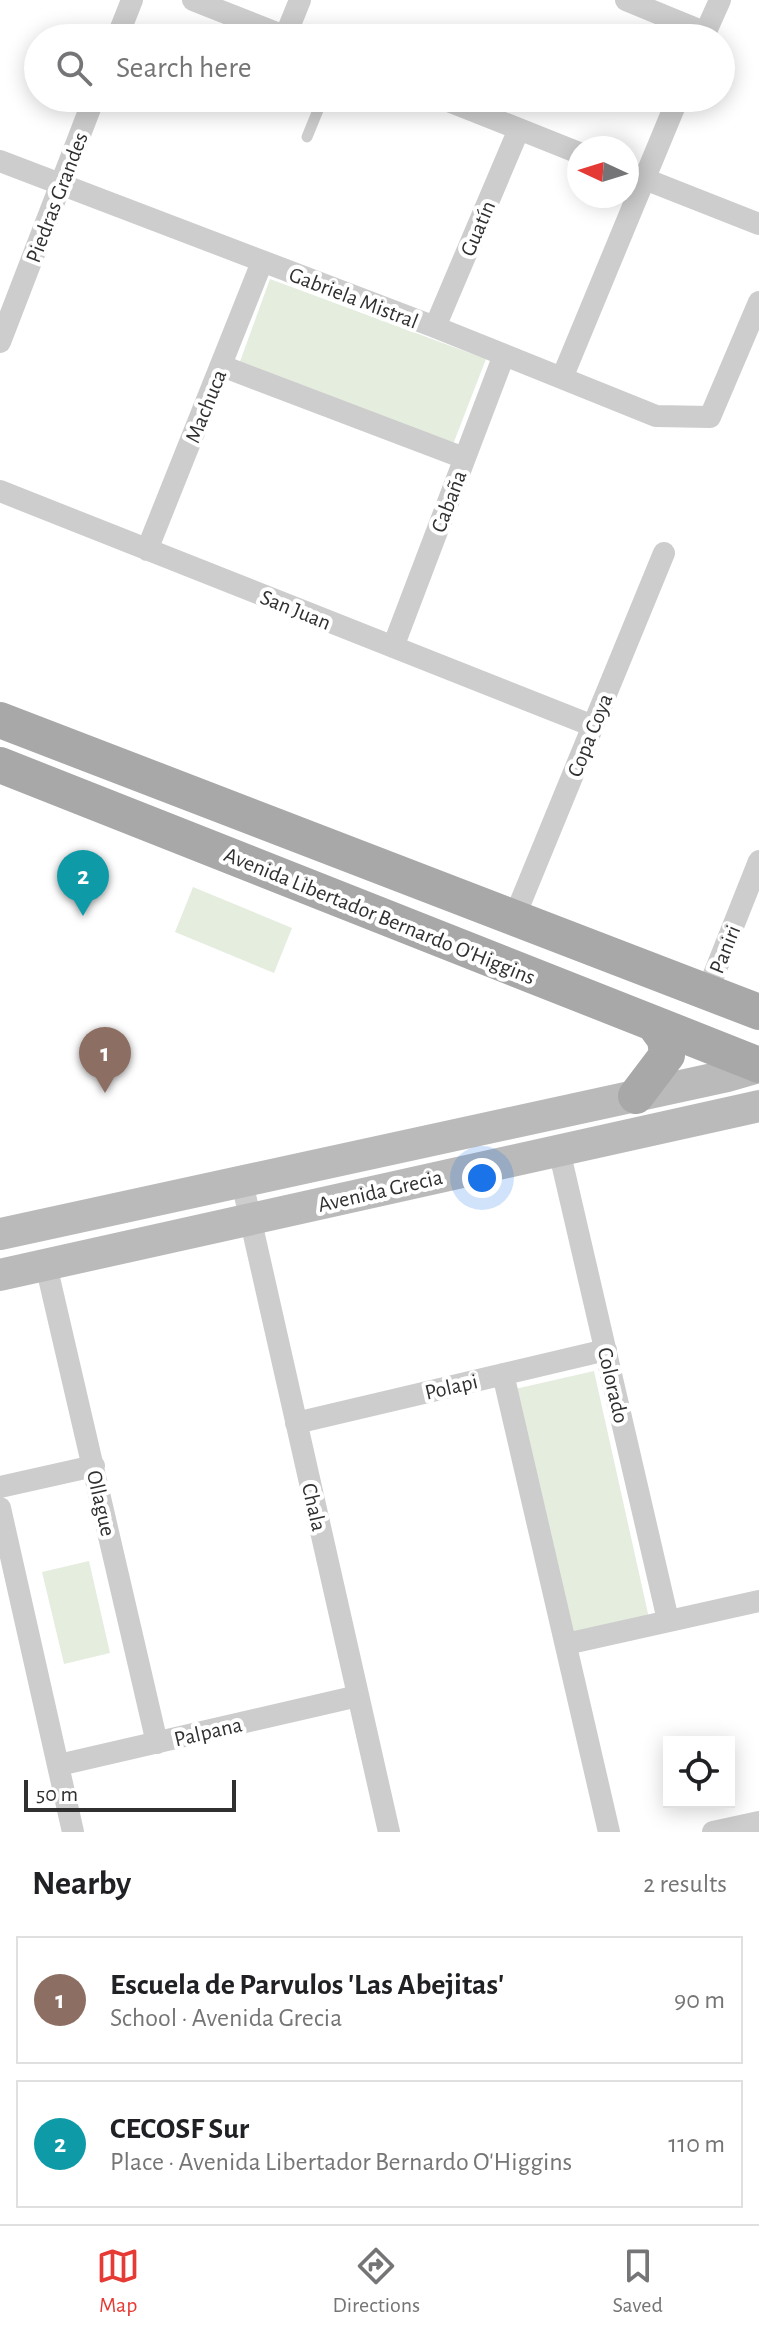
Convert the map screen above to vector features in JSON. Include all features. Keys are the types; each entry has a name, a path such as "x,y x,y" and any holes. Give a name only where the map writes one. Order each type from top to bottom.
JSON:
{"main road":[{"name":"Avenida Libertador Bernardo O'Higgins","path":"0,720 759,1012"},
{"name":"Avenida Libertador Bernardo O'Higgins","path":"0,765 665,1028 748,1069"},
{"path":"636,1096 667,1055 665,1028"},
{"name":"Avenida Grecia","path":"0,1234 748,1069"},
{"name":"Avenida Grecia","path":"0,1275 759,1106"}],"street":[{"path":"123,24 132,0"},
{"path":"193,0 254,24"},
{"path":"292,24 300,0"},
{"path":"626,0 679,24"},
{"path":"709,24 720,0"},
{"name":"Piedras Grandes","path":"0,342 89,112"},
{"path":"476,112 567,148"},
{"path":"639,170 670,112"},
{"name":"Guatín","path":"435,327 519,129"},
{"name":"Gabriela Mistral","path":"0,161 435,327 656,416 710,417 759,302"},
{"path":"639,176 759,224"},
{"path":"562,378 624,208"},
{"name":"Machuca","path":"147,550 262,262"},
{"name":"Cabaña","path":"393,647 504,355"},
{"path":"222,366 464,458"},
{"name":"San Juan","path":"0,491 593,726"},
{"name":"Copa Coya","path":"514,918 664,553"},
{"name":"Paniri","path":"707,992 759,861"},
{"path":"748,1069 759,1106"},
{"name":"Colorado","path":"559,1150 668,1620"},
{"name":"Chala","path":"242,1182 389,1832"},
{"name":"Ollague","path":"46,1265 157,1743"},
{"name":"Polapi","path":"296,1423 606,1350"},
{"path":"503,1374 609,1832"},
{"path":"0,1487 94,1466"},
{"path":"0,1508 73,1832"},
{"path":"566,1644 759,1601"},
{"name":"Palpana","path":"59,1765 358,1696"},
{"path":"713,1832 759,1822"}],"lane":[{"path":"307,137 317,112"}],"shaded area":[{"path":"270,279 486,359 452,447 238,367"},
{"path":"193,887 292,928 274,973 175,932"},
{"path":"594,1371 649,1618 569,1634 515,1389"},
{"path":"89,1561 110,1653 64,1664 42,1572"}],"place":[{"name":"CECOSF Sur","path":"83,916"},
{"name":"Escuela de Parvulos 'Las Abejitas'","path":"105,1093"}]}
